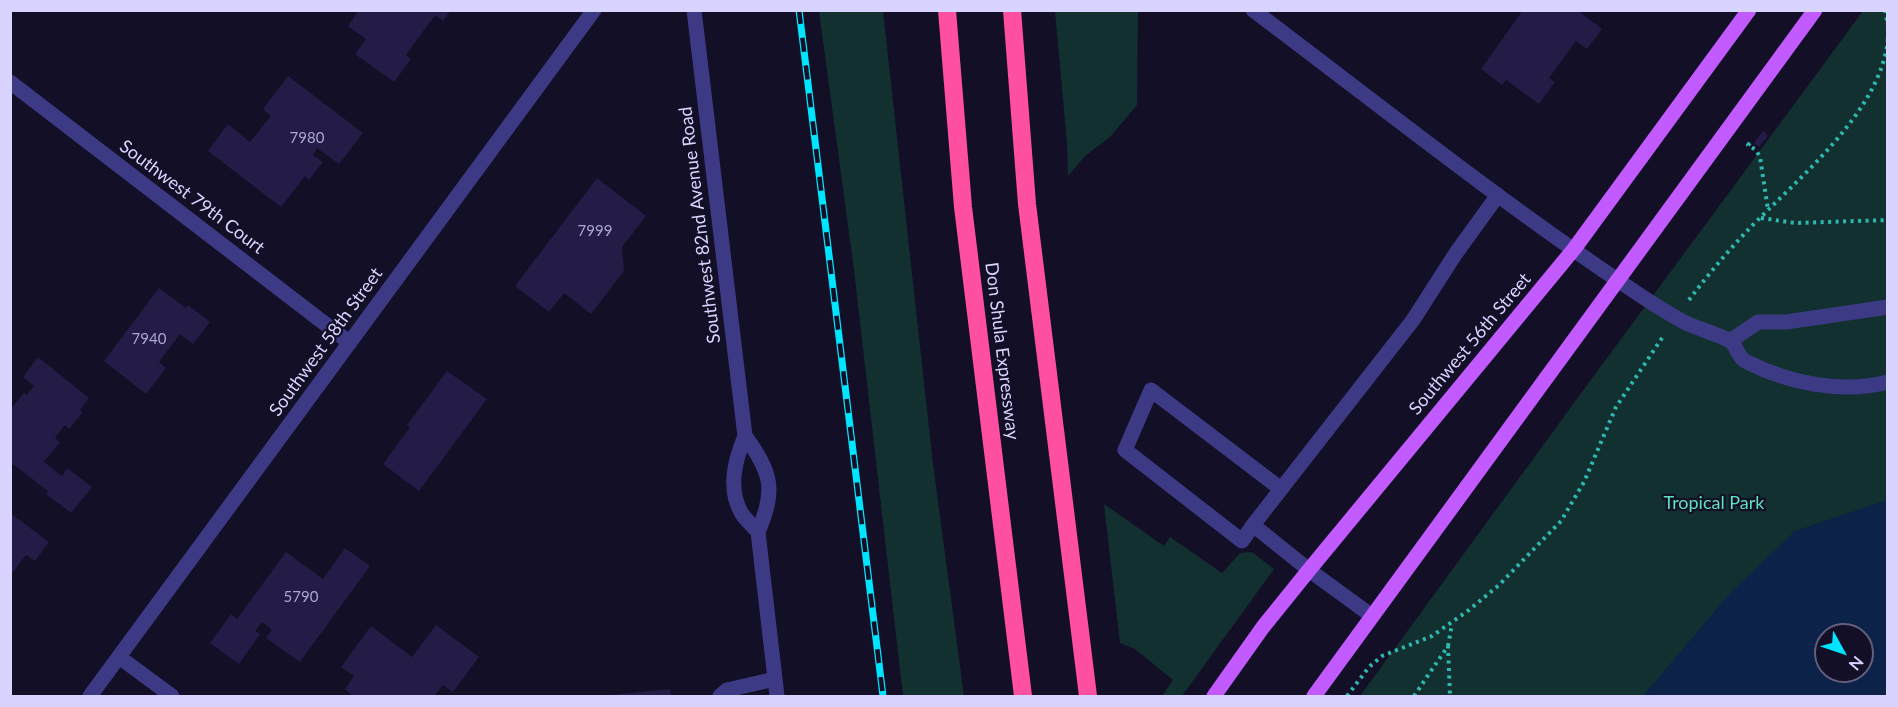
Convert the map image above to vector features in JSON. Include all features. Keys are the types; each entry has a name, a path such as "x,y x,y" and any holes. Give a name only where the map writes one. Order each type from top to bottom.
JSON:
{"highway":[{"name":"Don Shula Expressway","path":"947,10 963,207 1023,696"},
{"path":"1012,10 1027,204 1088,696"}],"main road":[{"name":"Southwest 56th Street","path":"1214,696 1263,627 1574,249 1749,10"},
{"path":"1314,696 1815,10"}],"street":[{"name":"Southwest 58th Street","path":"90,696 594,10"},
{"name":"Southwest 82nd Avenue Road","path":"694,10 746,436 759,454 767,470 769,481 766,512 758,532 777,696"},
{"path":"1253,10 1498,195 1617,280 1676,318 1730,341 1743,361 1807,384 1844,388 1876,385 1887,381"},
{"name":"Southwest 79th Court","path":"10,82 350,343"},
{"path":"1281,489 1151,390 1125,450 1242,541 1407,328 1456,253 1498,195"},
{"path":"1730,341 1758,322 1786,322 1887,307"},
{"name":"Southwest 82nd Avenue Road","path":"746,436 738,454 734,472 734,488 742,513 758,532"},
{"path":"1253,525 1372,616"},
{"path":"119,657 172,696"},
{"path":"720,696 727,690 775,679"}],"path":[{"path":"1885,10 1887,26"},
{"path":"1696,291 1760,218 1798,183 1852,118 1876,78 1882,63 1887,36"},
{"path":"1752,139 1748,145 1756,150 1760,157 1768,210"},
{"path":"1760,218 1795,224 1887,220"},
{"path":"1347,696 1369,667 1382,656 1420,642 1452,623 1499,585 1561,521 1584,482 1616,407 1660,340"},
{"path":"1450,696 1448,646 1452,623"},
{"path":"1414,696 1448,646"}],"green space":[{"path":"819,11 883,11 933,464 964,696 903,696 854,270"},
{"path":"1055,11 1138,11 1137,105 1110,137 1085,156 1068,176 1067,143"},
{"name":"Tropical Park","path":"1863,11 1887,11 1887,696 1360,696"},
{"path":"1104,504 1164,546 1170,537 1222,573 1240,553 1252,552 1274,569 1182,696 1162,696 1173,680 1135,649 1120,643"}],"water":[{"path":"1887,500 1887,696 1643,696 1730,593 1795,531"}],"building":[{"path":"359,10 451,10 443,21 435,15 406,55 411,59 394,82 355,54 366,39 348,26"},
{"path":"1523,10 1577,10 1602,29 1587,49 1576,41 1549,78 1555,82 1539,104 1506,80 1502,85 1481,69"},
{"path":"288,76 363,133 339,164 317,148 313,155 323,162 309,180 305,176 281,207 208,151 228,124 250,142 271,116 263,109"},
{"path":"1763,131 1768,136 1759,147 1754,143"},
{"path":"597,178 646,216 622,247 624,271 591,314 564,293 549,312 515,286"},
{"path":"159,288 186,308 188,305 210,322 193,344 180,334 159,362 166,368 146,394 104,361"},
{"path":"38,357 89,398 80,410 83,412 69,429 65,425 55,438 60,442 44,462 62,476 67,468 92,487 71,513 46,494 48,491 10,462 10,410 24,393 27,395 34,386 23,377"},
{"path":"447,371 487,399 419,491 383,464 410,427 407,425"},
{"path":"10,513 49,542 35,561 26,555 10,576"},
{"path":"345,548 370,566 300,662 266,638 272,630 262,622 255,631 260,634 239,664 210,643 231,614 237,619 286,552 323,579"},
{"path":"436,625 479,657 453,692 443,685 434,696 352,696 345,689 354,676 341,667 371,626 412,657"},
{"path":"670,689 671,696 611,696 611,695"}],"railway":[{"path":"799,10 883,696"}]}
